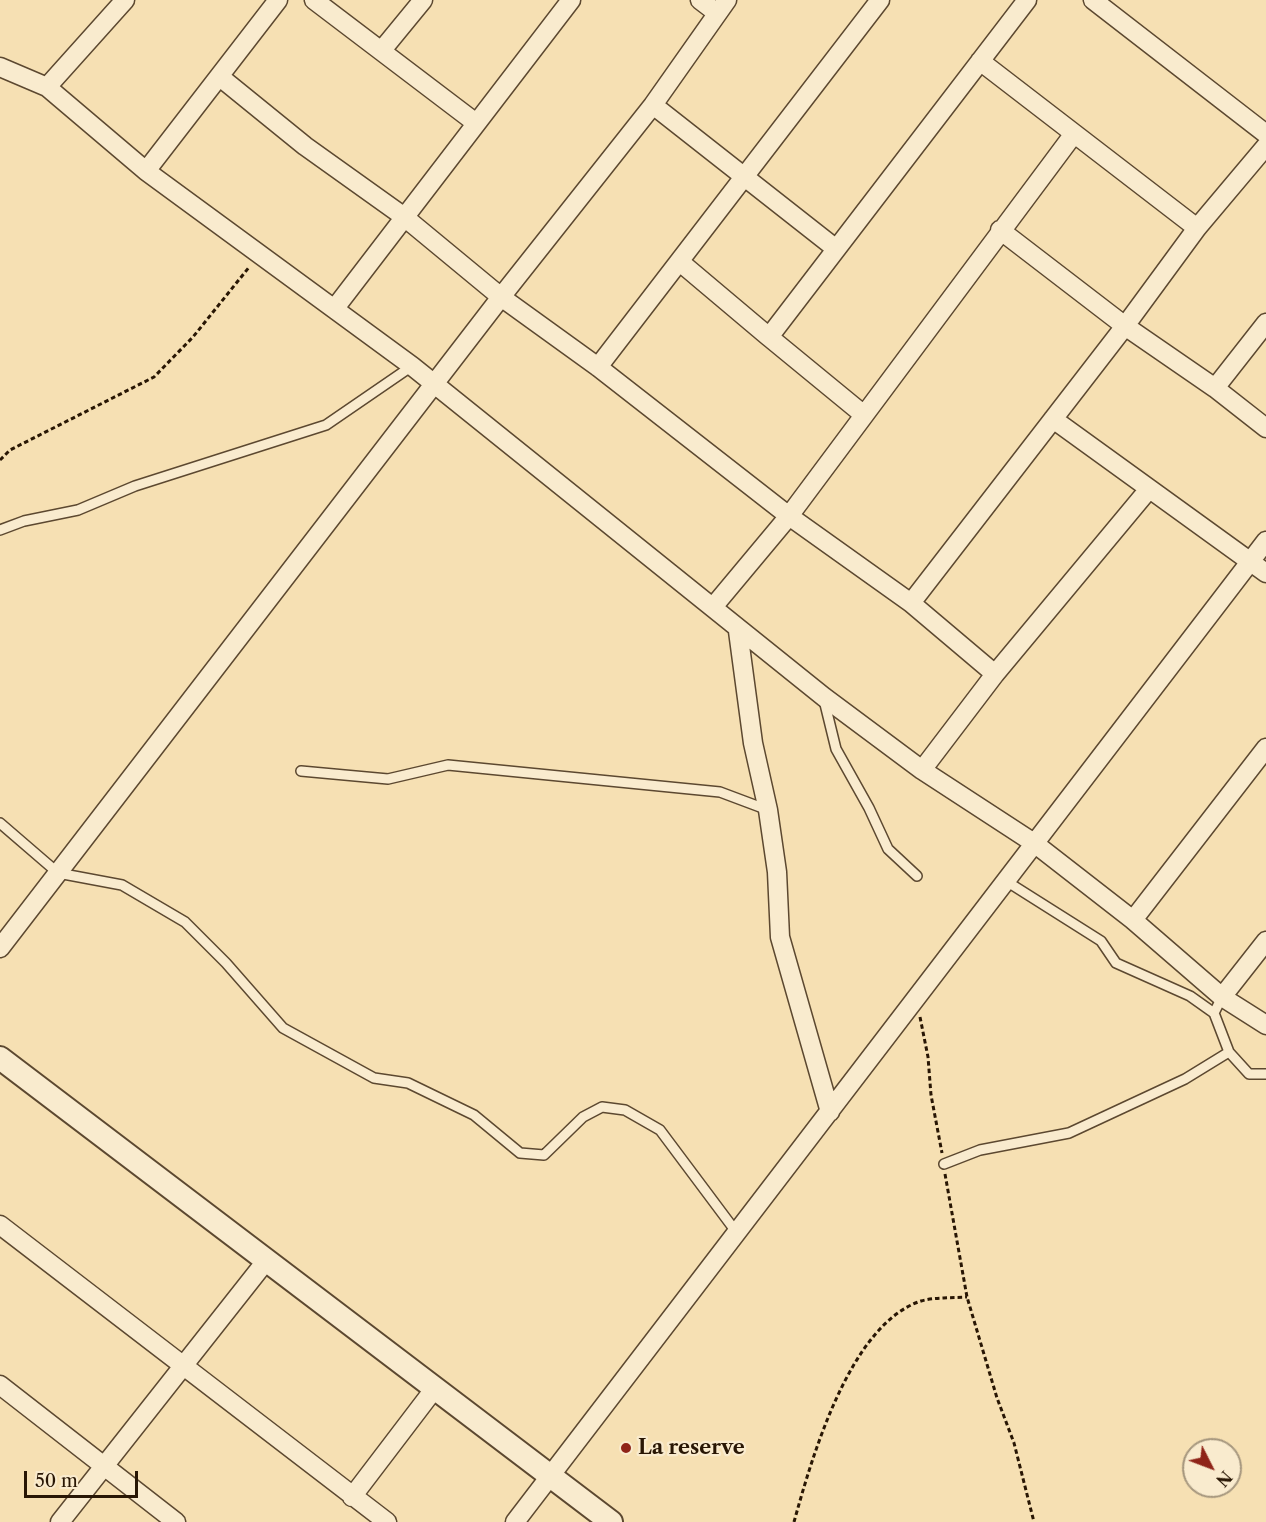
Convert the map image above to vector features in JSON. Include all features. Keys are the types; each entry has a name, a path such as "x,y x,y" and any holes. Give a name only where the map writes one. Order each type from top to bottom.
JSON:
{"street":[{"path":"47,87 125,0"},
{"path":"146,171 278,0"},
{"path":"314,0 476,123"},
{"path":"382,50 423,0"},
{"path":"335,308 403,216 572,0"},
{"path":"0,948 435,386 501,297 653,105 722,6 700,0"},
{"path":"598,367 880,0"},
{"path":"769,337 1027,0"},
{"path":"1093,0 1266,135"},
{"path":"980,61 1073,135 1197,228"},
{"path":"0,67 47,87 146,171 412,366 713,607 738,631 922,770 1034,843 1133,921 1222,997 1266,1024"},
{"path":"220,77 305,146 403,216 501,297 598,367 789,516 911,603 995,674"},
{"path":"653,105 835,248"},
{"path":"713,607 789,516 1073,135"},
{"path":"911,603 1125,326 1197,228 1266,146"},
{"path":"1000,230 1125,326 1215,388 1266,428"},
{"path":"680,262 864,415"},
{"path":"1215,388 1266,323"},
{"path":"1053,418 1266,573"},
{"path":"922,770 995,674 1149,489"},
{"path":"514,1522 552,1476 1266,541"},
{"path":"738,631 753,743 768,810 777,872 780,937 830,1112"},
{"path":"1133,921 1266,748"},
{"path":"1222,997 1266,941"},
{"path":"0,1058 611,1522"},
{"path":"0,1225 387,1522"},
{"path":"60,1522 266,1261"},
{"path":"0,1385 176,1522"},
{"path":"352,1497 435,1388"}],"lane":[{"path":"0,530 24,521 78,510 135,486 326,425 412,366"},
{"path":"824,697 836,749 869,808 888,849 917,876"},
{"path":"301,771 388,779 448,765 720,792 768,810"},
{"path":"0,823 58,873 122,885 185,922 226,963 283,1028 374,1078 408,1083 474,1115 520,1153 544,1155 583,1117 602,1107 625,1110 660,1130 737,1233"},
{"path":"1006,881 1101,941 1116,963 1190,996 1214,1013 1229,1052 1249,1074 1266,1074"},
{"path":"1214,1013 1222,997"},
{"path":"944,1164 980,1150 1068,1133 1185,1079 1229,1052"}],"path":[{"path":"0,460 10,450 154,377 193,337 259,256"},
{"path":"914,1002 922,1023 931,1095 968,1297 997,1398 1014,1443 1034,1522"},
{"path":"794,1522 818,1439 849,1373 889,1319 922,1301 968,1297"}],"place":[{"name":"La reserve","path":"626,1448"}]}
